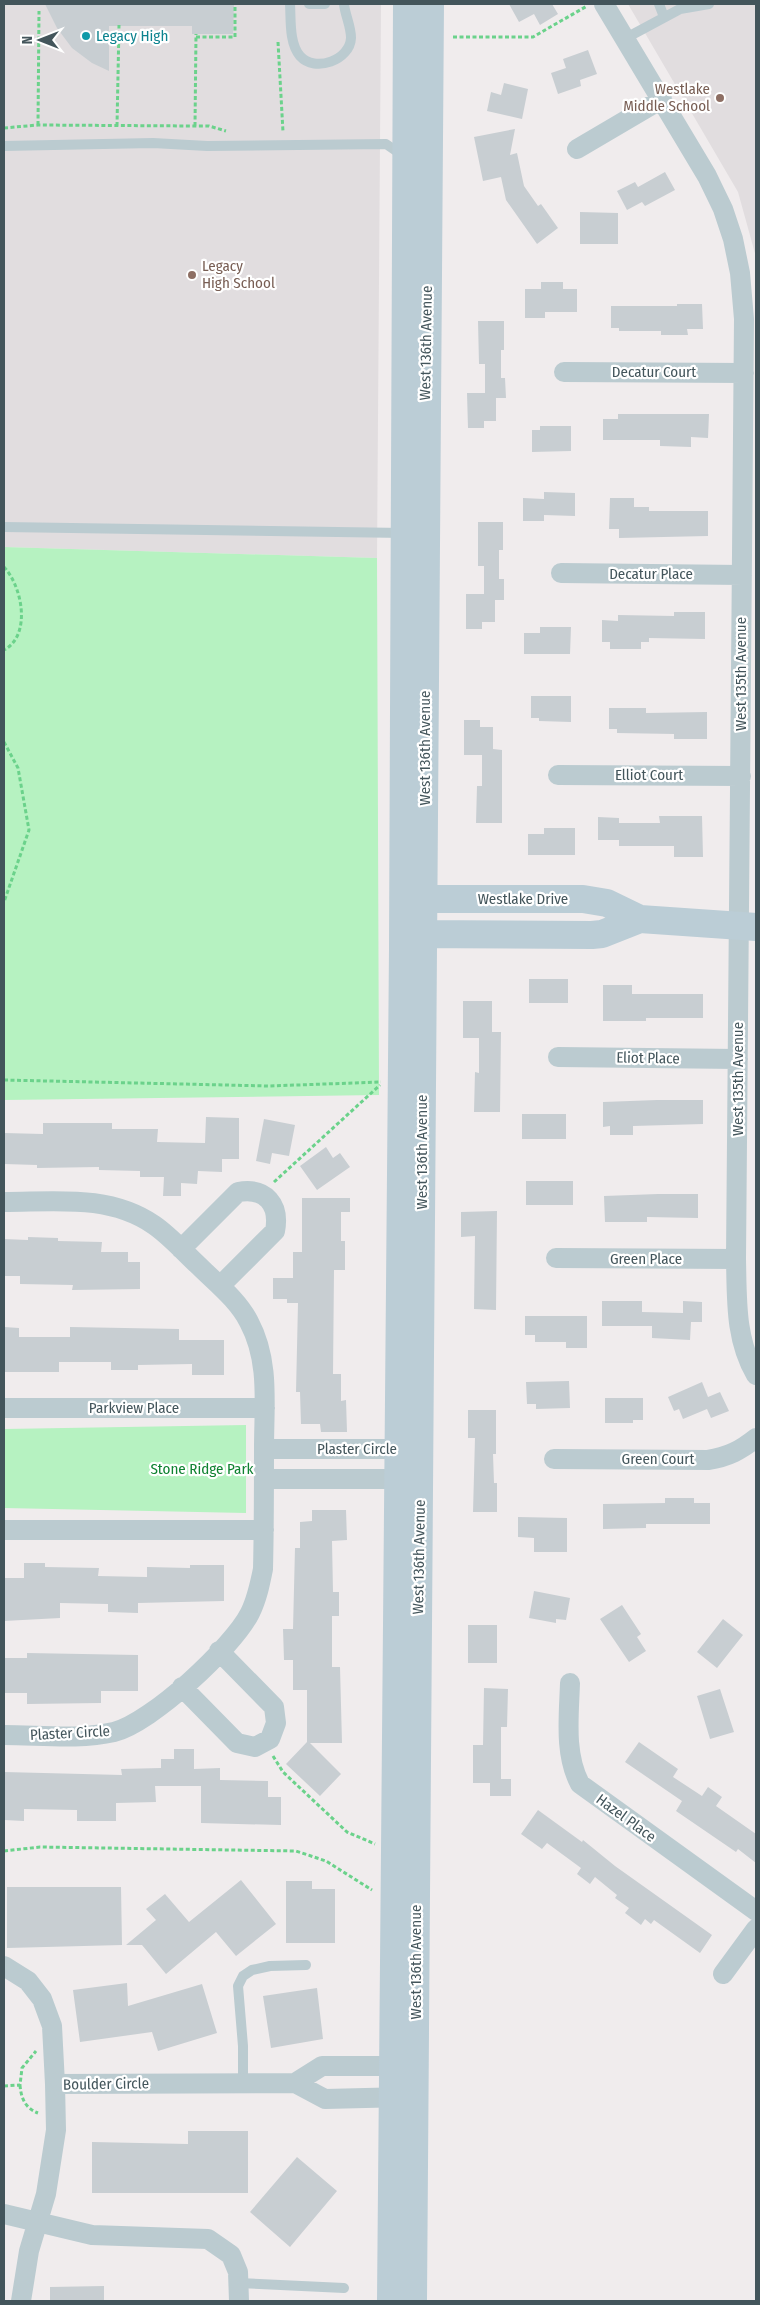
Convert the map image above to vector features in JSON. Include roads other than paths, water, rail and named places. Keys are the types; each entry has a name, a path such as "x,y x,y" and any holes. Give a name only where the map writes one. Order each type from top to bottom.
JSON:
{"main road":[{"name":"West 136th Avenue","path":"407,4 407,159 415,533 404,2097 413,2301"},
{"name":"West 136th Avenue","path":"415,533 428,185 430,4"},
{"path":"407,159 428,185"},
{"name":"Westlake Drive","path":"413,899 590,900 607,903 640,920"},
{"name":"Westlake Drive","path":"413,934 592,935 602,934 640,920 748,926"},
{"name":"West 136th Avenue","path":"392,2301 404,2097"}],"street":[{"name":"West 135th Avenue","path":"604,4 707,176 723,210 733,239 740,273 744,310 741,776 748,926 738,1059 736,1259 739,1327 748,1362 756,1375"},
{"path":"577,150 662,99"},
{"name":"Decatur Court","path":"564,372 744,373"},
{"name":"Decatur Place","path":"561,573 742,574"},
{"name":"Elliot Court","path":"558,774 741,776"},
{"name":"Eliot Place","path":"558,1057 738,1059"},
{"path":"181,1249 238,1192 257,1192 272,1200 276,1211 275,1231 220,1286"},
{"name":"Plaster Circle","path":"4,1202 92,1202 114,1206 136,1214 156,1226 220,1286 249,1321 259,1344 264,1369 265,1408 263,1569 259,1592 250,1613 236,1634 159,1709 140,1722 116,1732 95,1735 4,1736"},
{"name":"Green Place","path":"556,1258 736,1259"},
{"name":"Parkview Place","path":"4,1408 265,1408"},
{"name":"Green Court","path":"554,1459 708,1460 723,1458 741,1450 756,1438"},
{"name":"Plaster Circle","path":"264,1449 409,1450"},
{"name":"Plaster Circle","path":"264,1479 409,1479"},
{"path":"4,1530 264,1530"},
{"path":"182,1687 237,1742 255,1747 265,1743 273,1734 276,1723 274,1707 219,1651"},
{"name":"Hazel Place","path":"570,1683 572,1769 580,1784 756,1911"},
{"path":"723,1974 756,1929"},
{"path":"4,1966 28,1981 42,1999 52,2026 56,2084"},
{"path":"295,2083 322,2066 404,2066"},
{"name":"Boulder Circle","path":"21,2301 29,2251 46,2194 56,2130 56,2084 295,2083 325,2099 404,2097"},
{"path":"4,2214 92,2235 208,2239 232,2255 238,2272 239,2292"}],"lane":[{"path":"290,4 294,44 301,57 313,63 331,62 345,53 351,40 344,4"},
{"path":"309,4 325,4"},
{"path":"659,4 664,17"},
{"path":"626,38 680,9 709,4"},
{"path":"4,146 154,143 206,146 386,144 407,159"},
{"path":"4,527 415,533"},
{"path":"243,2083 243,2046 238,1986 243,1976 252,1970 270,1966 306,1965"},
{"path":"239,2292 344,2288"}],"place":[{"name":"Legacy High","path":"86,36"},
{"name":"Westlake Middle School","path":"720,98"},
{"name":"Legacy High School","path":"192,275"}],"park label":[{"name":"Stone Ridge Park","path":"202,1469"}]}
